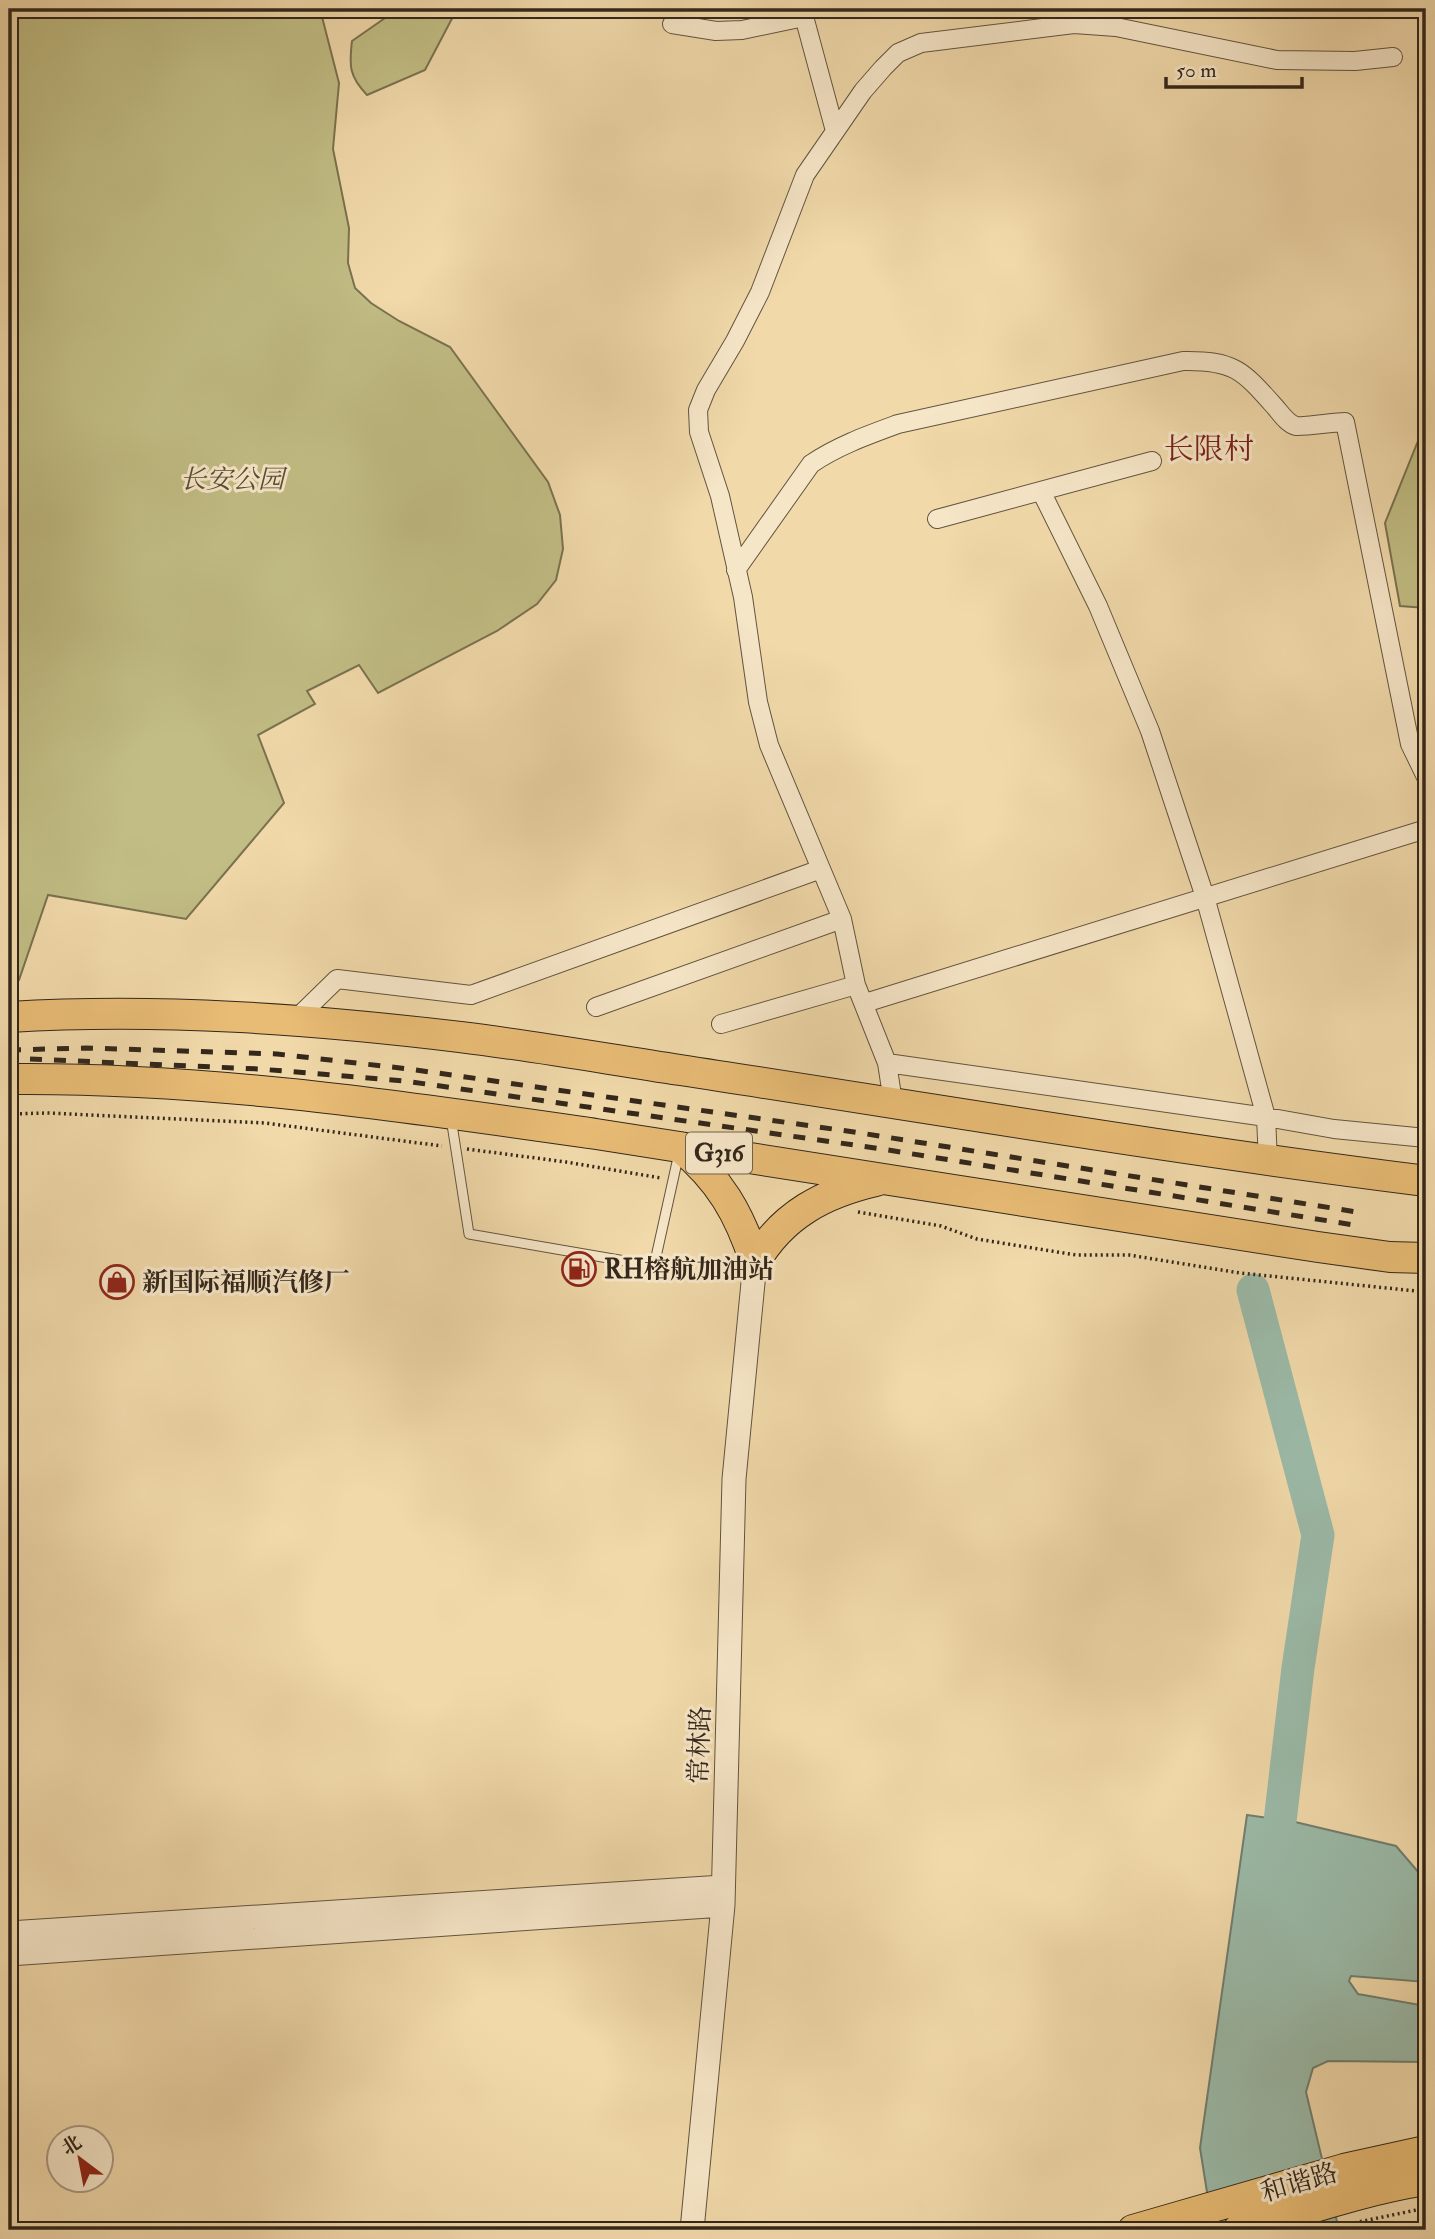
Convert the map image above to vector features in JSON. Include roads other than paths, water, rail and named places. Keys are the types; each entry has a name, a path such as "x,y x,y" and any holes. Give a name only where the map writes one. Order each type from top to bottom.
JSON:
{"main road":[{"path":"9,1017 85,1013 294,1021 461,1037 1268,1161 1426,1181"},
{"name":"G316","path":"9,1079 72,1079 245,1088 451,1113 1318,1247 1391,1257 1426,1258"},
{"path":"680,1147 702,1165 731,1204 743,1227 755,1262"},
{"path":"755,1262 774,1235 805,1208 826,1196 885,1179"},
{"name":"和谐路","path":"1133,2230 1193,2211 1349,2196 1426,2151"},
{"name":"和谐路","path":"1238,2230 1349,2196 1426,2180"}],"street":[{"path":"672,24 716,32 742,30 803,13 835,131"},
{"path":"893,1102 887,1063 856,985 842,919 769,744 758,702 743,597 720,496 699,432 698,410 706,390 760,292 805,175 863,91 898,53 921,43 1074,24 1116,27 1277,60 1355,61 1393,57"},
{"path":"736,570 811,464 870,434 898,424 1183,361 1210,361 1232,366 1252,380 1287,421 1297,427 1345,422 1410,744 1426,777"},
{"path":"937,519 1152,461"},
{"path":"1041,491 1098,606 1150,731 1205,897 1266,1117 1268,1161"},
{"path":"865,1003 1426,829"},
{"path":"294,1021 337,979 471,995 821,869"},
{"path":"596,1007 842,919"},
{"path":"721,1024 856,985"},
{"path":"887,1063 1335,1129 1426,1138"},
{"name":"常林路","path":"692,2230 723,1896 734,1479 755,1262"},
{"path":"9,1933 723,1896"},
{"path":"9,1954 723,1896"}],"lane":[{"path":"451,1113 470,1234 654,1266 680,1147"}],"waterway":[{"path":"1253,1290 1318,1535 1298,1668 1275,1864"}],"railway":[{"path":"9,1050 86,1048 277,1054 409,1069 854,1132 1357,1212"},
{"path":"30,1059 259,1069 405,1081 882,1149 1354,1225"}],"place":[{"name":"RH榕航加油站","path":"579,1269"},
{"name":"新国际福顺汽修厂","path":"117,1282"}],"district":[{"name":"长限村","path":"1209,449"}],"park label":[{"name":"长安公园","path":"232,479"}]}
